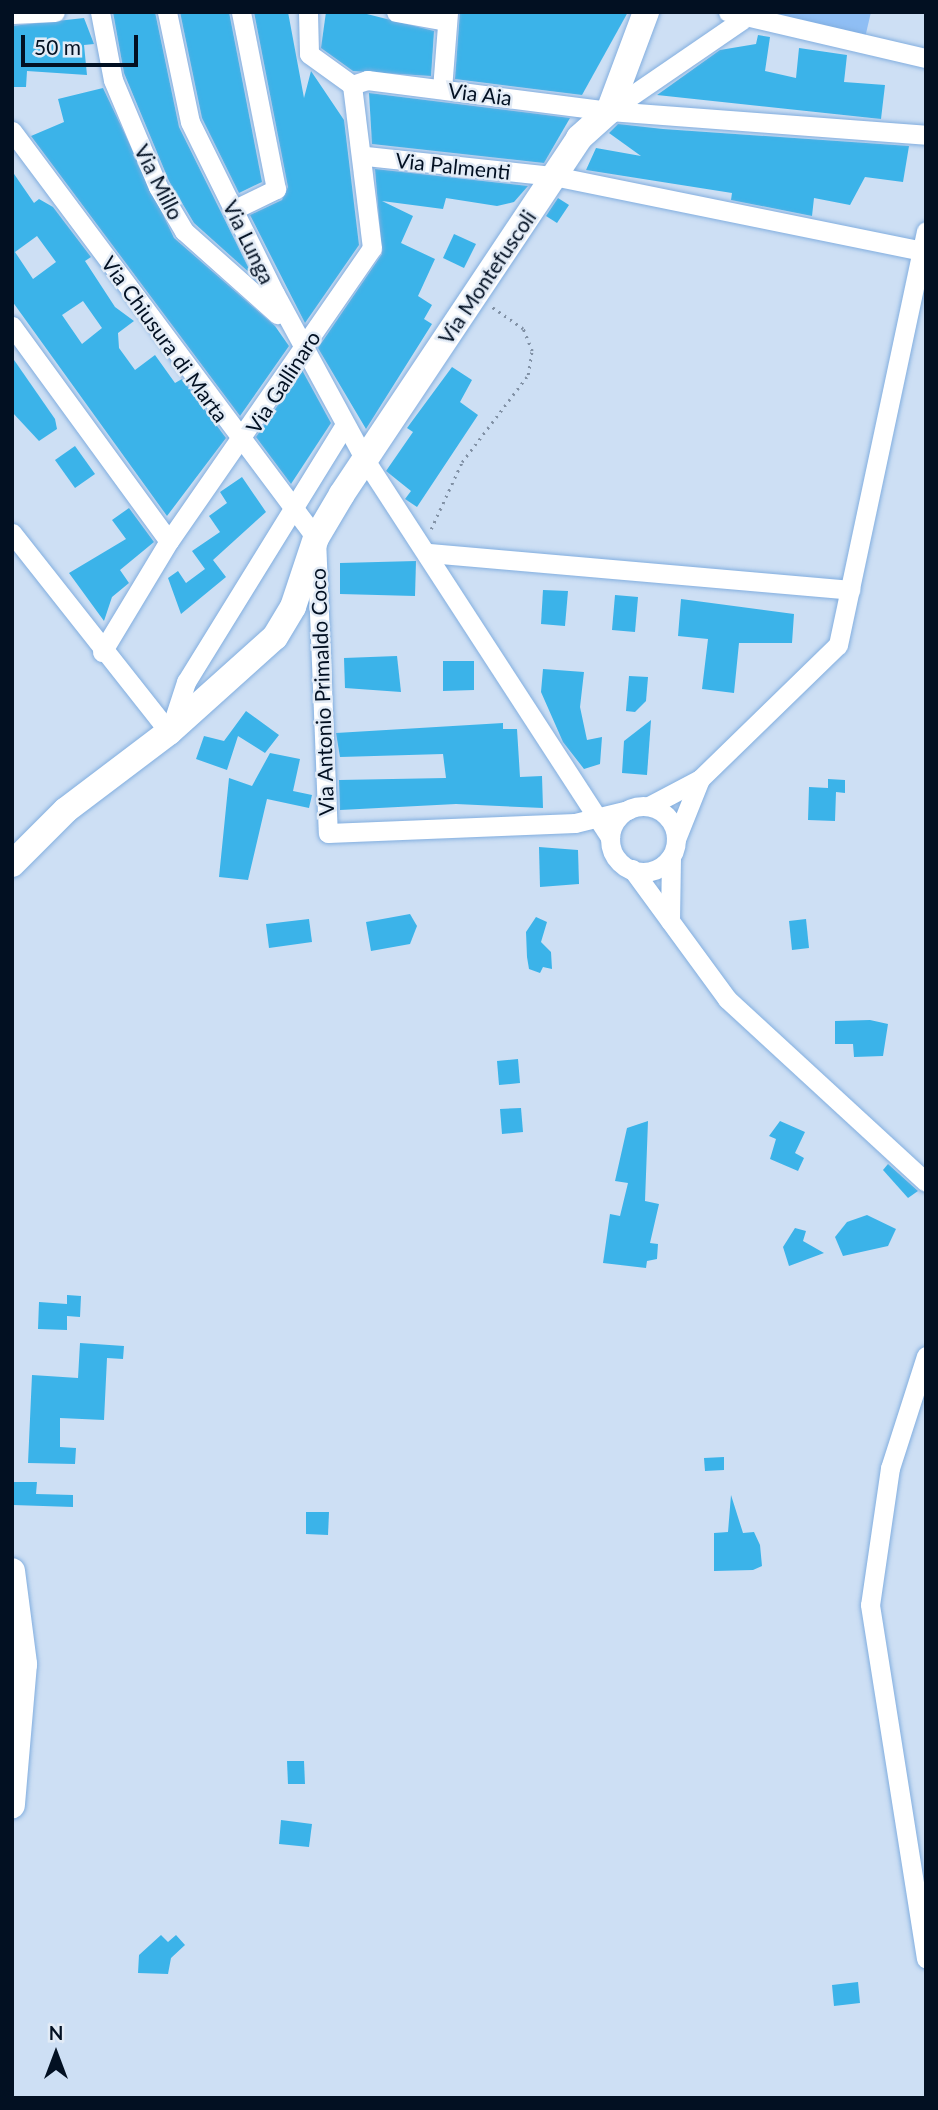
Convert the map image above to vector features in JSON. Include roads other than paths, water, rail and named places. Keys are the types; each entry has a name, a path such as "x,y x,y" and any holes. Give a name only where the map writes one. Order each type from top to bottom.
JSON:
{"main road":[{"name":"Via Montefuscoli","path":"12,864 66,810 169,732 275,637 293,607 316,538 365,460 474,296 547,175 579,138 609,111 646,12"},
{"path":"12,1571 24,1664 12,1805"}],"street":[{"path":"12,14 55,12"},
{"name":"Via Millo","path":"100,12 113,80 158,187 184,230 252,288 305,346"},
{"name":"Via Lunga","path":"167,12 178,92 233,210 345,425 365,460 430,553 591,814 610,837"},
{"path":"233,210 276,189 241,12"},
{"path":"308,12 309,54 352,85"},
{"path":"396,12 448,17 442,89"},
{"path":"609,111 735,16 926,58"},
{"name":"Via Aia","path":"352,85 367,80 609,111 926,135"},
{"name":"Via Gallinaro","path":"102,652 169,541 242,444 372,248 366,156 352,85"},
{"name":"Via Chiusura di Marta","path":"14,136 242,444 316,538"},
{"name":"Via Palmenti","path":"366,156 547,175 924,241"},
{"path":"591,814 649,806 700,779 838,645 924,241"},
{"path":"12,326 169,541"},
{"path":"169,732 186,682 345,425"},
{"path":"12,533 102,652 169,732"},
{"name":"Via Antonio Primaldo Coco","path":"316,538 328,833 575,823 591,814"},
{"path":"430,553 850,590"},
{"path":"632,869 653,870 673,848 700,779"},
{"path":"649,806 665,814 673,848 670,921"},
{"path":"628,810 610,837 615,857 632,869 727,999 926,1182"},
{"path":"926,1356 890,1468 870,1605 926,1959"}]}
